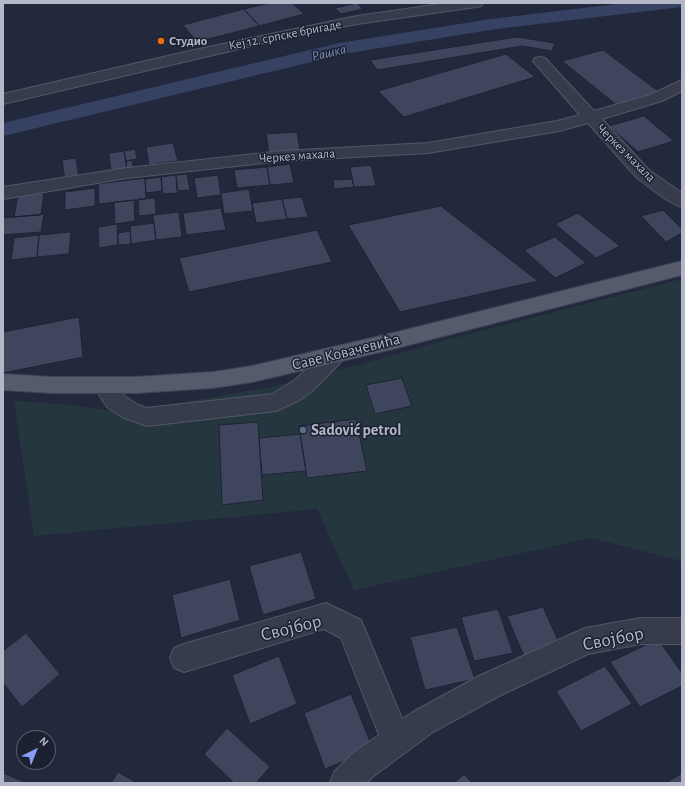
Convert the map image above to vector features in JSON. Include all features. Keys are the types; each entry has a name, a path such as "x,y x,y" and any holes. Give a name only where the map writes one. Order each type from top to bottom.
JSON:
{"main road":[{"name":"Саве Ковачевића","path":"3,382 52,385 136,386 213,380 252,374 335,355 682,268"}],"street":[{"name":"Кеј 12. српске бригаде","path":"3,98 299,31 357,20 476,3"},
{"name":"Черкез махала","path":"540,61 643,174 682,201"},
{"name":"Черкез махала","path":"3,193 151,170 282,156 428,148 559,126 656,98 682,85"},
{"path":"104,386 115,401 130,411 147,417 276,402 290,395 304,385 335,355"},
{"name":"Својбор","path":"184,658 326,616 351,629 396,740"},
{"name":"Својбор","path":"345,783 364,764 396,740 423,722 489,686 585,641 675,626"}],"shaded area":[{"path":"682,279 682,561 591,538 354,590 317,509 34,536 14,401 62,404 105,410 165,405 271,387"}],"water":[{"name":"Рашка","path":"625,3 682,3 682,7 496,29 349,53 3,136 3,123 339,43 491,19"}],"building":[{"path":"270,3 292,3 304,14 259,26 244,9"},
{"path":"357,3 363,9 341,14 335,8"},
{"path":"244,9 259,26 197,42 183,25"},
{"path":"517,37 555,43 552,51 522,46 377,70 370,60"},
{"path":"603,50 662,94 619,107 562,61"},
{"path":"506,54 535,77 404,117 378,91"},
{"path":"644,116 674,141 638,152 609,126"},
{"path":"297,132 300,151 269,154 266,134"},
{"path":"173,143 178,161 149,165 146,147"},
{"path":"135,149 137,159 126,161 124,151"},
{"path":"124,151 127,171 111,173 109,153"},
{"path":"76,158 79,179 65,181 62,160"},
{"path":"132,160 134,170 127,171 126,161"},
{"path":"290,164 294,183 270,185 267,167"},
{"path":"371,165 376,186 354,187 350,167"},
{"path":"267,167 270,185 237,188 234,170"},
{"path":"187,174 190,190 177,191 176,175"},
{"path":"176,175 178,193 163,194 161,177"},
{"path":"218,175 221,195 197,198 194,178"},
{"path":"161,177 162,191 146,193 145,179"},
{"path":"145,178 146,199 99,204 98,184"},
{"path":"352,179 354,187 334,189 333,180"},
{"path":"95,188 95,206 65,210 65,192"},
{"path":"249,189 253,211 224,214 221,193"},
{"path":"44,193 41,215 14,217 18,195"},
{"path":"302,197 308,217 287,219 282,199"},
{"path":"155,198 156,214 139,216 138,199"},
{"path":"282,199 287,219 256,223 252,203"},
{"path":"134,200 135,221 115,224 114,202"},
{"path":"441,206 538,281 400,312 348,225"},
{"path":"221,208 226,230 186,235 183,213"},
{"path":"663,210 682,229 682,233 666,242 641,216"},
{"path":"179,212 182,237 156,240 153,215"},
{"path":"578,213 620,246 596,258 555,224"},
{"path":"44,214 41,232 3,235 3,218"},
{"path":"154,223 156,240 131,244 130,226"},
{"path":"117,224 118,245 99,248 98,227"},
{"path":"317,230 332,262 189,292 179,258"},
{"path":"130,231 131,244 118,245 118,233"},
{"path":"71,232 69,254 37,257 39,235"},
{"path":"39,235 37,257 11,260 14,238"},
{"path":"555,237 586,263 555,278 524,250"},
{"path":"79,317 83,357 3,373 3,332"},
{"path":"402,378 412,406 375,414 366,385"},
{"path":"356,419 367,471 307,478 299,426"},
{"path":"258,422 263,500 222,505 219,425"},
{"path":"300,434 306,471 262,475 259,438"},
{"path":"301,552 316,599 263,615 249,566"},
{"path":"230,579 240,620 181,638 172,595"},
{"path":"543,607 562,649 525,659 507,616"},
{"path":"498,609 513,653 474,661 461,617"},
{"path":"457,627 475,679 425,690 410,637"},
{"path":"26,633 60,674 22,707 3,683 3,651"},
{"path":"658,639 682,673 682,686 640,707 610,662"},
{"path":"279,656 297,704 250,724 232,675"},
{"path":"605,666 632,704 581,731 556,691"},
{"path":"351,694 373,749 325,769 304,713"},
{"path":"227,728 270,767 256,783 234,783 204,754"},
{"path":"118,772 137,783 111,783"},
{"path":"3,773 27,783 3,783"},
{"path":"682,773 682,783 666,783"},
{"path":"464,774 472,783 454,783"}],"place":[{"name":"Студио","path":"161,41"},
{"name":"Sadović petrol","path":"303,430"}]}
